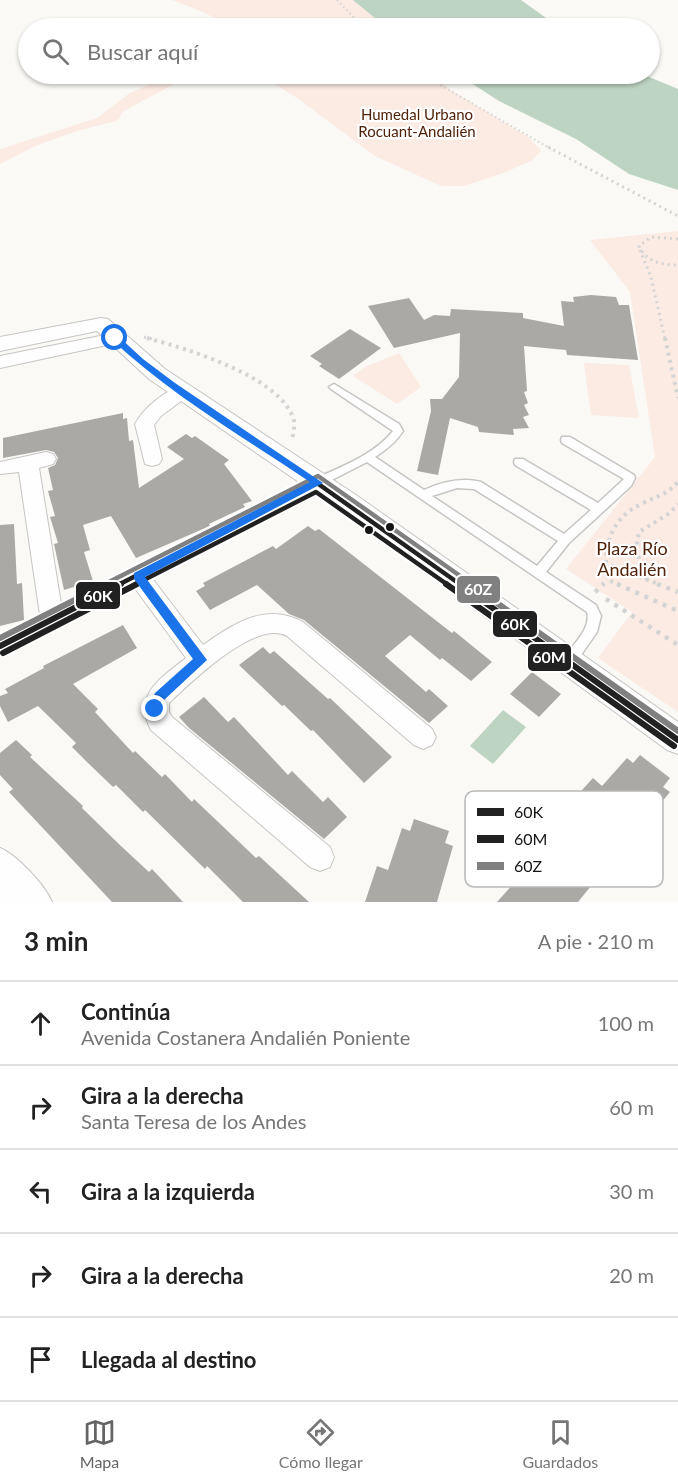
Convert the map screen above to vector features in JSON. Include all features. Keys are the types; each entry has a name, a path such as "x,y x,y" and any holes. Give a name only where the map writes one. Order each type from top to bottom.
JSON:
{"street":[{"path":"0,344 118,332"},
{"path":"0,362 118,332"},
{"path":"118,332 140,361 182,392 287,461 678,740"},
{"path":"152,459 144,424 154,412 182,392"},
{"path":"3,468 37,461 52,619"},
{"path":"0,646 318,483"},
{"path":"138,576 201,660"},
{"path":"320,857 159,720 155,709 159,696 201,660 258,625 274,622 289,626 423,737"},
{"path":"0,862 20,896"}],"lane":[{"path":"318,483 367,457 395,437 398,431 395,426 334,387"},
{"path":"539,572 565,540 630,478 566,440"},
{"path":"367,457 585,604 595,616 593,628 569,662"},
{"path":"519,462 598,509"},
{"path":"424,495 434,489 454,484 477,485 565,540"}],"path":[{"path":"337,0 354,18"},
{"path":"438,84 512,128 678,216"},
{"path":"678,239 653,236 642,241 640,250 651,277 678,398"},
{"path":"640,250 649,259 678,265"},
{"path":"118,332 207,356 272,390 287,406 294,423 287,461"},
{"path":"678,482 663,496 627,510 606,544 603,562 608,580 678,611"},
{"path":"647,580 636,550 639,532 651,522 668,516 678,504"},
{"path":"603,562 678,592"},
{"path":"595,592 678,645"}],"green space":[{"path":"172,0 387,0 401,18 215,18"},
{"path":"150,84 175,84 124,111 116,121 77,131 35,146 0,164 0,149 97,118 130,93"},
{"name":"Humedal Urbano Rocuant-Andalién","path":"275,84 444,84 528,137 541,150 533,160 501,174 464,186 441,186 375,156"},
{"name":"Plaza Río Andalién","path":"678,231 678,712 598,658 632,612 566,569 655,457 630,292 590,240"},
{"path":"399,353 421,387 397,404 353,376 365,367"},
{"path":"584,363 629,365 639,418 591,415"}],"shaded area":[{"path":"353,0 521,0 546,18 375,18"},
{"path":"660,82 678,89 678,190 629,174 576,139 499,101 473,84 660,84"},
{"path":"503,710 526,727 493,764 470,746"}],"building":[{"path":"591,295 616,297 619,305 629,305 638,360 567,355 566,350 524,346 527,391 524,392 528,403 524,405 529,415 523,417 529,428 513,429 514,435 479,432 478,427 450,418 438,475 417,471 431,411 430,399 442,399 459,377 460,333 394,348 368,306 409,298 424,320 434,315 450,316 451,309 523,313 523,318 564,326 561,301 574,302 573,297"},
{"path":"350,329 381,348 339,379 319,366 322,364 310,356"},
{"path":"123,413 123,419 127,418 129,441 133,440 139,488 184,459 167,447 186,434 192,438 195,436 229,460 224,464 252,501 243,504 245,507 209,524 210,526 136,558 111,516 83,525 90,550 84,552 93,581 64,590 54,544 58,543 50,517 55,516 48,491 53,490 48,468 55,465 58,458 54,452 46,450 3,458 3,438"},
{"path":"14,524 17,584 22,583 24,620 0,626 0,525"},
{"path":"308,526 315,531 319,529 492,662 471,681 442,658 440,660 410,635 385,656 426,692 429,689 448,706 429,723 304,620 289,614 257,585 210,610 196,591 205,586 203,583 273,546 276,549"},
{"path":"123,625 137,648 73,684 98,709 95,712 133,753 135,751 162,777 165,774 192,802 194,799 256,858 259,856 309,902 243,902 207,866 205,869 145,810 143,812 116,785 113,787 72,747 76,743 38,706 8,722 0,706 0,696 8,693 5,689 44,668 43,666"},
{"path":"263,647 270,654 274,651 328,699 330,698 392,757 364,783 313,730 311,731 284,705 282,706 239,665"},
{"path":"532,672 561,694 539,717 510,694"},
{"path":"204,697 228,722 234,717 288,775 292,771 323,802 328,797 347,817 324,839 189,728 179,717"},
{"path":"16,740 32,755 30,757 83,806 82,808 122,847 149,872 152,869 183,902 112,902 9,792 13,789 0,775 0,753"},
{"path":"640,755 670,778 663,787 670,792 663,800 663,791 581,791 593,778 602,786 627,758 633,763"},
{"path":"414,819 449,831 445,843 453,846 437,902 365,902 377,866 388,870 402,828 410,831"},
{"path":"510,887 590,887 578,902 497,902"}],"transit line":[{"name":"60Z","path":"0,638 318,476 678,731"},
{"name":"60K","path":"0,646 317,483 678,740"},
{"name":"60M","path":"3,653 316,492 674,746"}],"route":[{"path":"115,338 140,361 172,385 318,483 138,576 201,660 159,696 155,709"}]}
